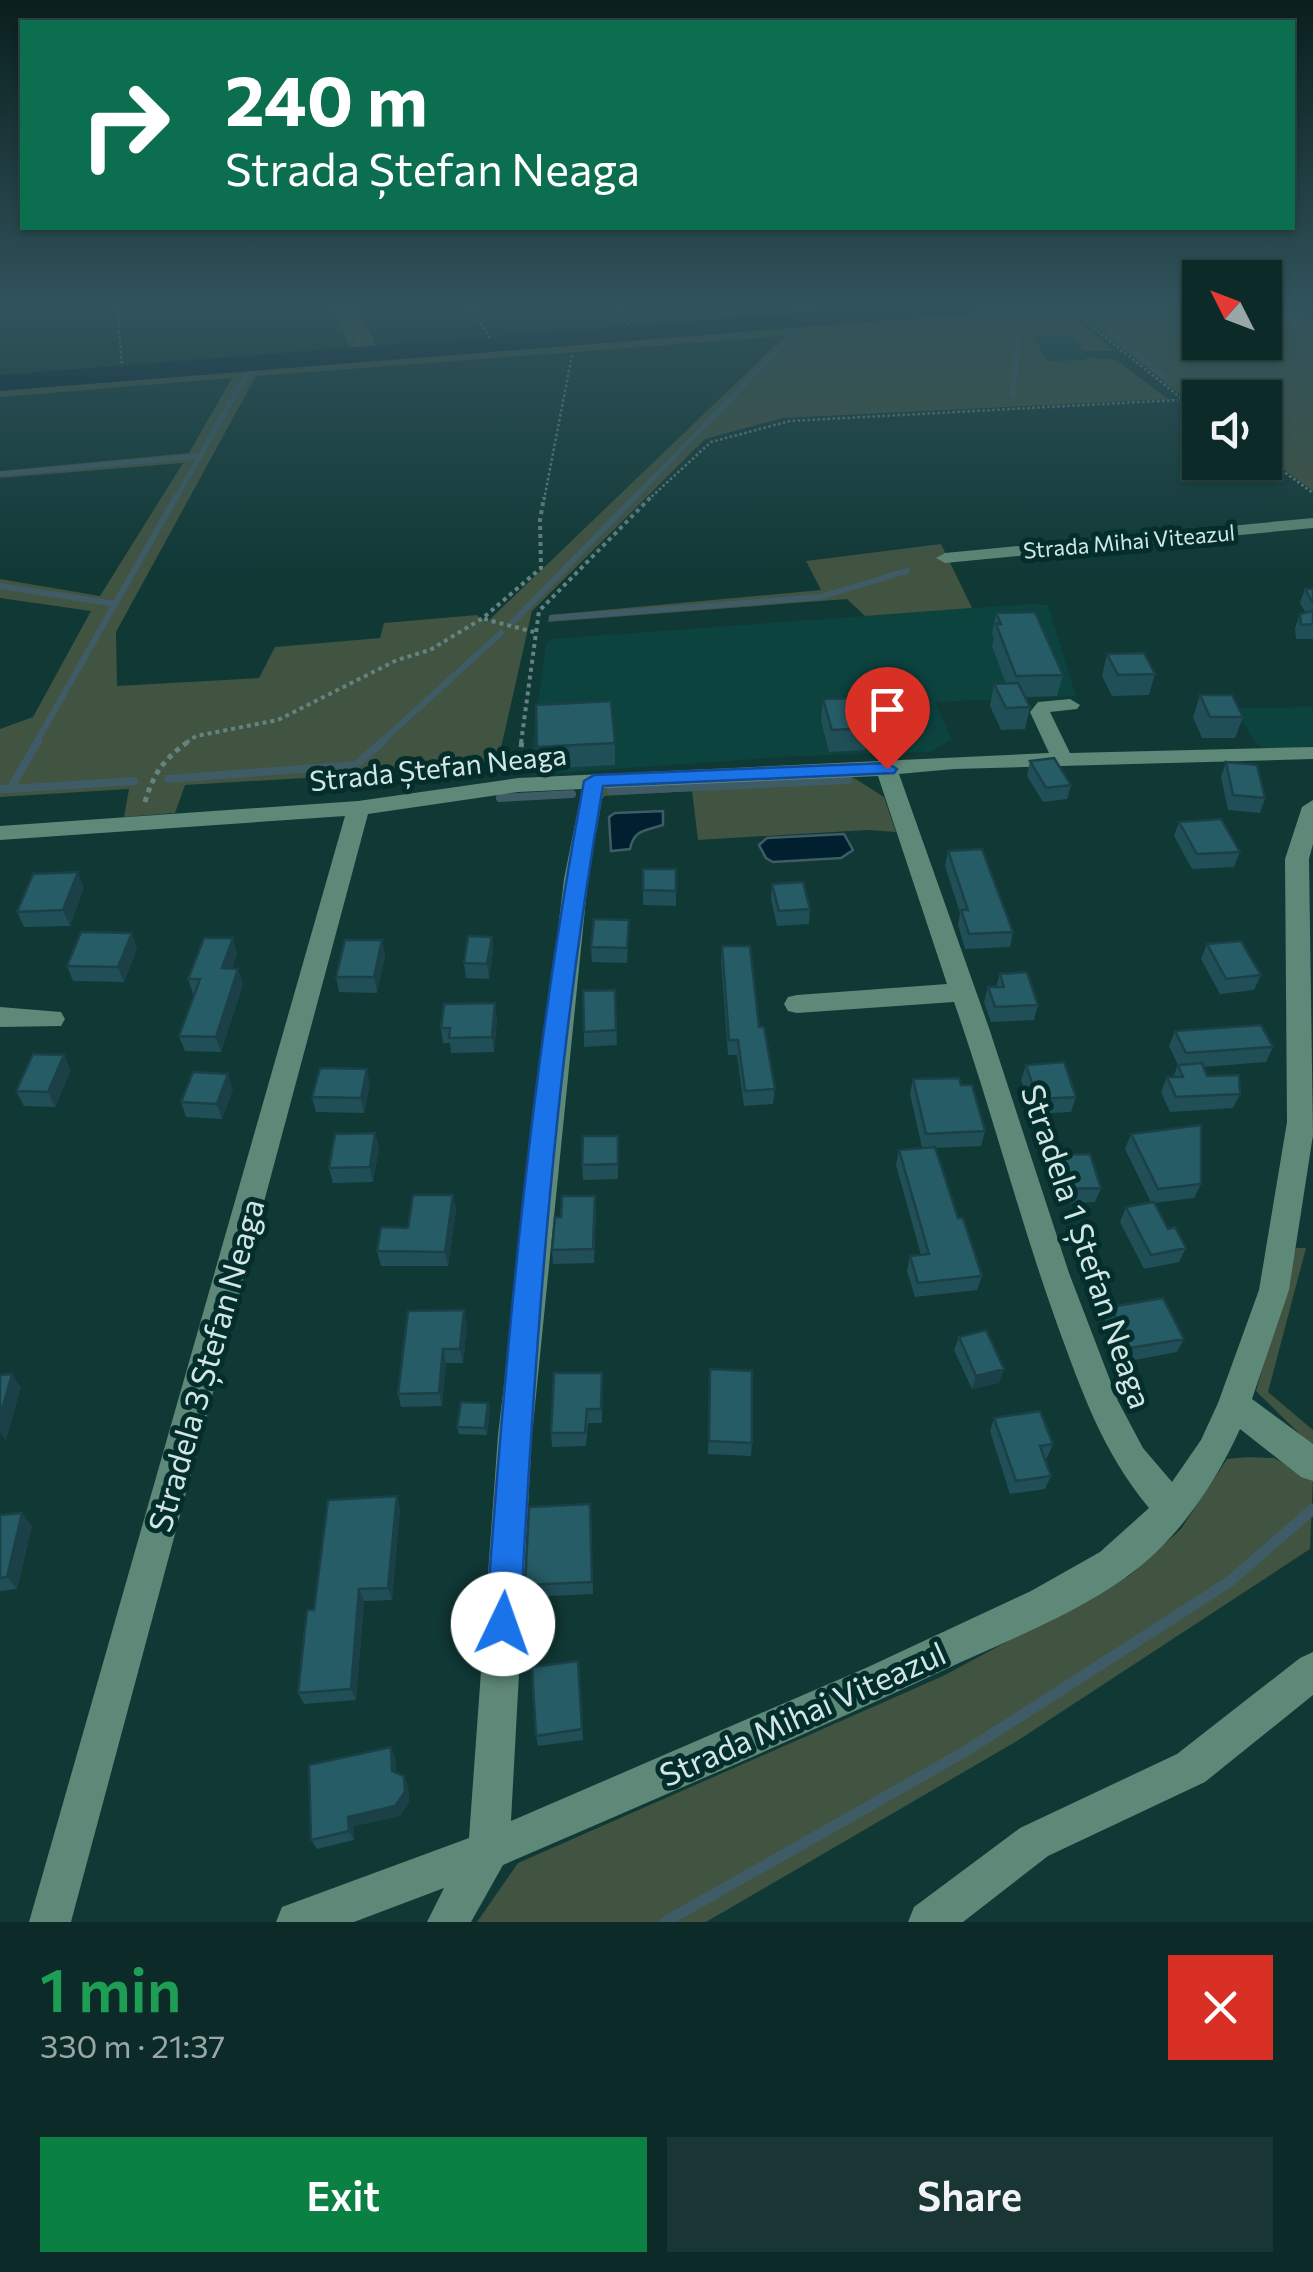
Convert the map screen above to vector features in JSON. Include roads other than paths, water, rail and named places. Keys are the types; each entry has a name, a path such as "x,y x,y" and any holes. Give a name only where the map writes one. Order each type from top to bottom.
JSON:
{"street":[{"name":"Strada Mihai Viteazul","path":"945,558 1313,523"},
{"path":"1062,759 1040,712 1045,706 1070,705"},
{"name":"Strada Ștefan Neaga","path":"0,833 358,808 518,785 887,769 954,762 1313,753"},
{"name":"Stradela 1 Ștefan Neaga","path":"887,769 1054,1273 1104,1406 1131,1460 1173,1510"},
{"path":"448,1922 489,1851 515,1434 576,879 594,781"},
{"name":"Strada Mihai Viteazul","path":"297,1922 489,1851 881,1680 1044,1604 1113,1565 1173,1510 1213,1451 1234,1405 1274,1290 1307,1122 1297,858 1313,807"},
{"name":"Stradela 3 Ștefan Neaga","path":"50,1922 358,808"},
{"path":"796,1004 963,992"},
{"path":"0,1017 52,1020"},
{"path":"1234,1405 1313,1465"},
{"path":"929,1922 1034,1842 1191,1768 1313,1671"}],"waterway":[{"path":"175,500 234,396"},
{"path":"632,500 734,396"},
{"path":"0,474 200,456"},
{"path":"115,604 176,497"},
{"path":"513,622 635,497"},
{"path":"552,618 820,597 907,571"},
{"path":"0,586 115,604"},
{"path":"36,743 115,604"},
{"path":"380,743 501,633"},
{"path":"10,789 38,741"},
{"path":"168,779 356,765 383,741"},
{"path":"611,791 848,780"},
{"path":"10,789 134,781"},
{"path":"0,789 10,789"},
{"path":"500,798 572,794"},
{"path":"665,1922 966,1751 1229,1582 1313,1509"}]}
